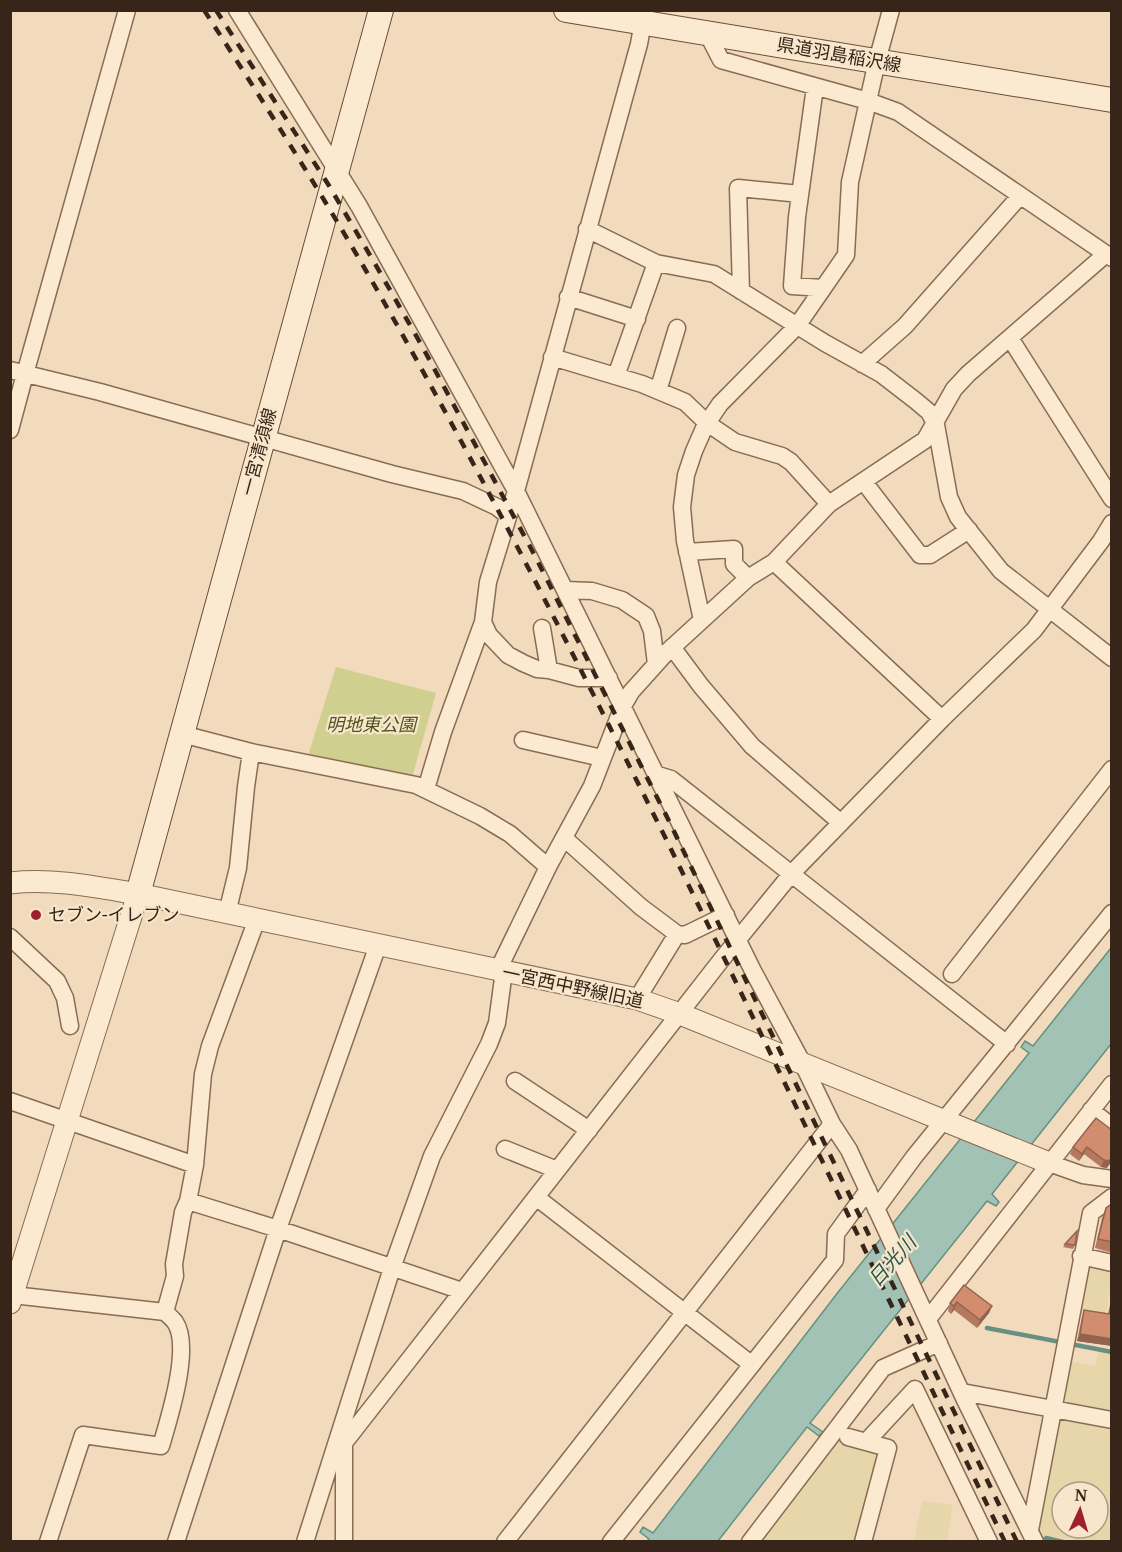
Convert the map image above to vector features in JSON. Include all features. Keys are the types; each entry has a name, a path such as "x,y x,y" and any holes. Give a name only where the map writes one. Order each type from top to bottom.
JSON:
{"main road":[{"name":"一宮清須線","path":"138,894 381,10"},
{"name":"県道羽島稲沢線","path":"566,10 645,17 707,33 1112,100"}],"street":[{"path":"10,430 18,372 128,10"},
{"path":"237,10 376,236 516,491 753,971 832,1124 849,1150 1032,1536"},
{"path":"702,620 687,552 682,507 686,475 707,423 720,404 797,326 846,255 850,182 891,10"},
{"path":"426,789 443,732 483,622 488,582 516,491 645,17"},
{"path":"305,1542 341,1442 392,1268 432,1155 489,1044 497,1023 501,971 548,867 592,786 623,706 631,692 672,647 748,578 774,562 829,504 925,440 936,425 954,389 968,374 1109,256 898,112 868,101 721,60 707,33"},
{"path":"815,87 800,194 792,286 823,288"},
{"path":"741,291 738,188 800,194"},
{"path":"862,364 905,326 1020,196"},
{"path":"587,229 657,263 714,274 880,374 916,401 929,412 936,425 949,497 958,516 1001,571 1112,658"},
{"path":"616,376 657,263"},
{"path":"568,297 637,319"},
{"path":"658,391 676,328"},
{"path":"1010,338 1112,499"},
{"path":"552,357 616,376 685,402 707,423 735,442 782,456 791,462 829,504"},
{"path":"18,372 100,392 392,474 463,491 497,507 507,515"},
{"path":"864,482 920,555 930,555 969,530"},
{"path":"344,1542 341,1442 792,873 942,719 1034,630 1112,523"},
{"path":"687,552 734,549 734,564 748,578"},
{"path":"774,562 942,719"},
{"path":"565,590 592,591 622,600 646,616 652,631 656,664"},
{"path":"483,622 489,635 508,655 537,669 579,678 609,678"},
{"path":"542,628 549,670"},
{"path":"672,647 701,686 752,746 841,823"},
{"path":"182,734 252,752 416,785 510,834 548,867"},
{"path":"523,740 603,758"},
{"path":"227,913 238,867 252,752"},
{"path":"952,974 1112,769"},
{"path":"658,775 671,779 1007,1044"},
{"path":"564,838 641,907 677,934 685,935 726,915"},
{"name":"一宮西中野線旧道","path":"10,883 30,881 76,883 138,894 637,999 680,1014 1049,1163 1083,1175 1112,1179"},
{"path":"48,1542 83,1435 161,1446 172,1407 180,1363 180,1341 176,1323 165,1312 12,1299 138,894"},
{"path":"876,1209 914,1157 1112,913"},
{"path":"165,1312 174,1276 183,1212 188,1201 195,1165 203,1074 210,1046 257,920"},
{"path":"637,999 677,934"},
{"path":"10,937 57,981 65,998 70,1026"},
{"path":"176,1542 278,1229 378,945"},
{"path":"515,1081 589,1130"},
{"path":"928,1319 1112,1084"},
{"path":"10,1101 195,1165"},
{"path":"1091,1110 1112,1127"},
{"path":"505,1542 832,1124"},
{"path":"505,1149 558,1170"},
{"path":"610,1542 835,1260 836,1234 868,1190"},
{"path":"536,1197 751,1364"},
{"path":"1032,1536 1091,1213 1112,1197"},
{"path":"188,1201 462,1292"},
{"path":"1082,1256 1112,1263"},
{"path":"750,1542 883,1368 939,1343"},
{"path":"866,1442 915,1389 989,1542"},
{"path":"962,1392 1112,1420"},
{"path":"848,1437 888,1448 863,1542"}],"shaded area":[{"path":"1091,1268 1111,1272 1105,1319 1076,1313 1083,1276"},
{"path":"1100,1349 1111,1351 1111,1412 1060,1401 1068,1361 1095,1366"},
{"path":"1062,1418 1111,1428 1111,1541 1076,1540 1110,1540 1110,1480 1050,1480 1050,1537 1045,1536 1039,1541 1035,1526 1055,1424"},
{"path":"841,1438 879,1448 854,1541 763,1541 763,1535"},
{"path":"922,1501 953,1505 947,1541 914,1541"}],"green space":[{"name":"明地東公園","path":"336,667 436,693 411,781 307,759"}],"water":[{"name":"日光川","path":"1111,948 1111,1044 992,1194 999,1202 996,1206 987,1201 810,1423 823,1432 819,1436 807,1427 718,1541 647,1541 649,1539 640,1532 643,1527 653,1533 839,1291 1029,1053 1021,1047 1025,1041 1033,1046"}],"building":[{"path":"1096,1118 1112,1130 1112,1157 1109,1161 1104,1160 1087,1147 1082,1154 1073,1147"},
{"path":"1112,1205 1112,1242 1098,1239 1106,1208"},
{"path":"1077,1231 1075,1245 1065,1244"},
{"path":"964,1285 992,1306 980,1320 957,1302 954,1306 950,1303"},
{"path":"1112,1303 1112,1339 1080,1334 1084,1310 1109,1314"}],"waterway":[{"path":"987,1328 1112,1352"},
{"path":"1043,1542 1046,1538 1063,1542"}],"railway":[{"path":"204,10 286,138 365,269 444,409 519,550 665,837 1005,1542"},
{"path":"216,10 328,184 374,262 534,554 668,819 1017,1542"}],"place":[{"name":"セブン-イレブン","path":"36,915"}]}
